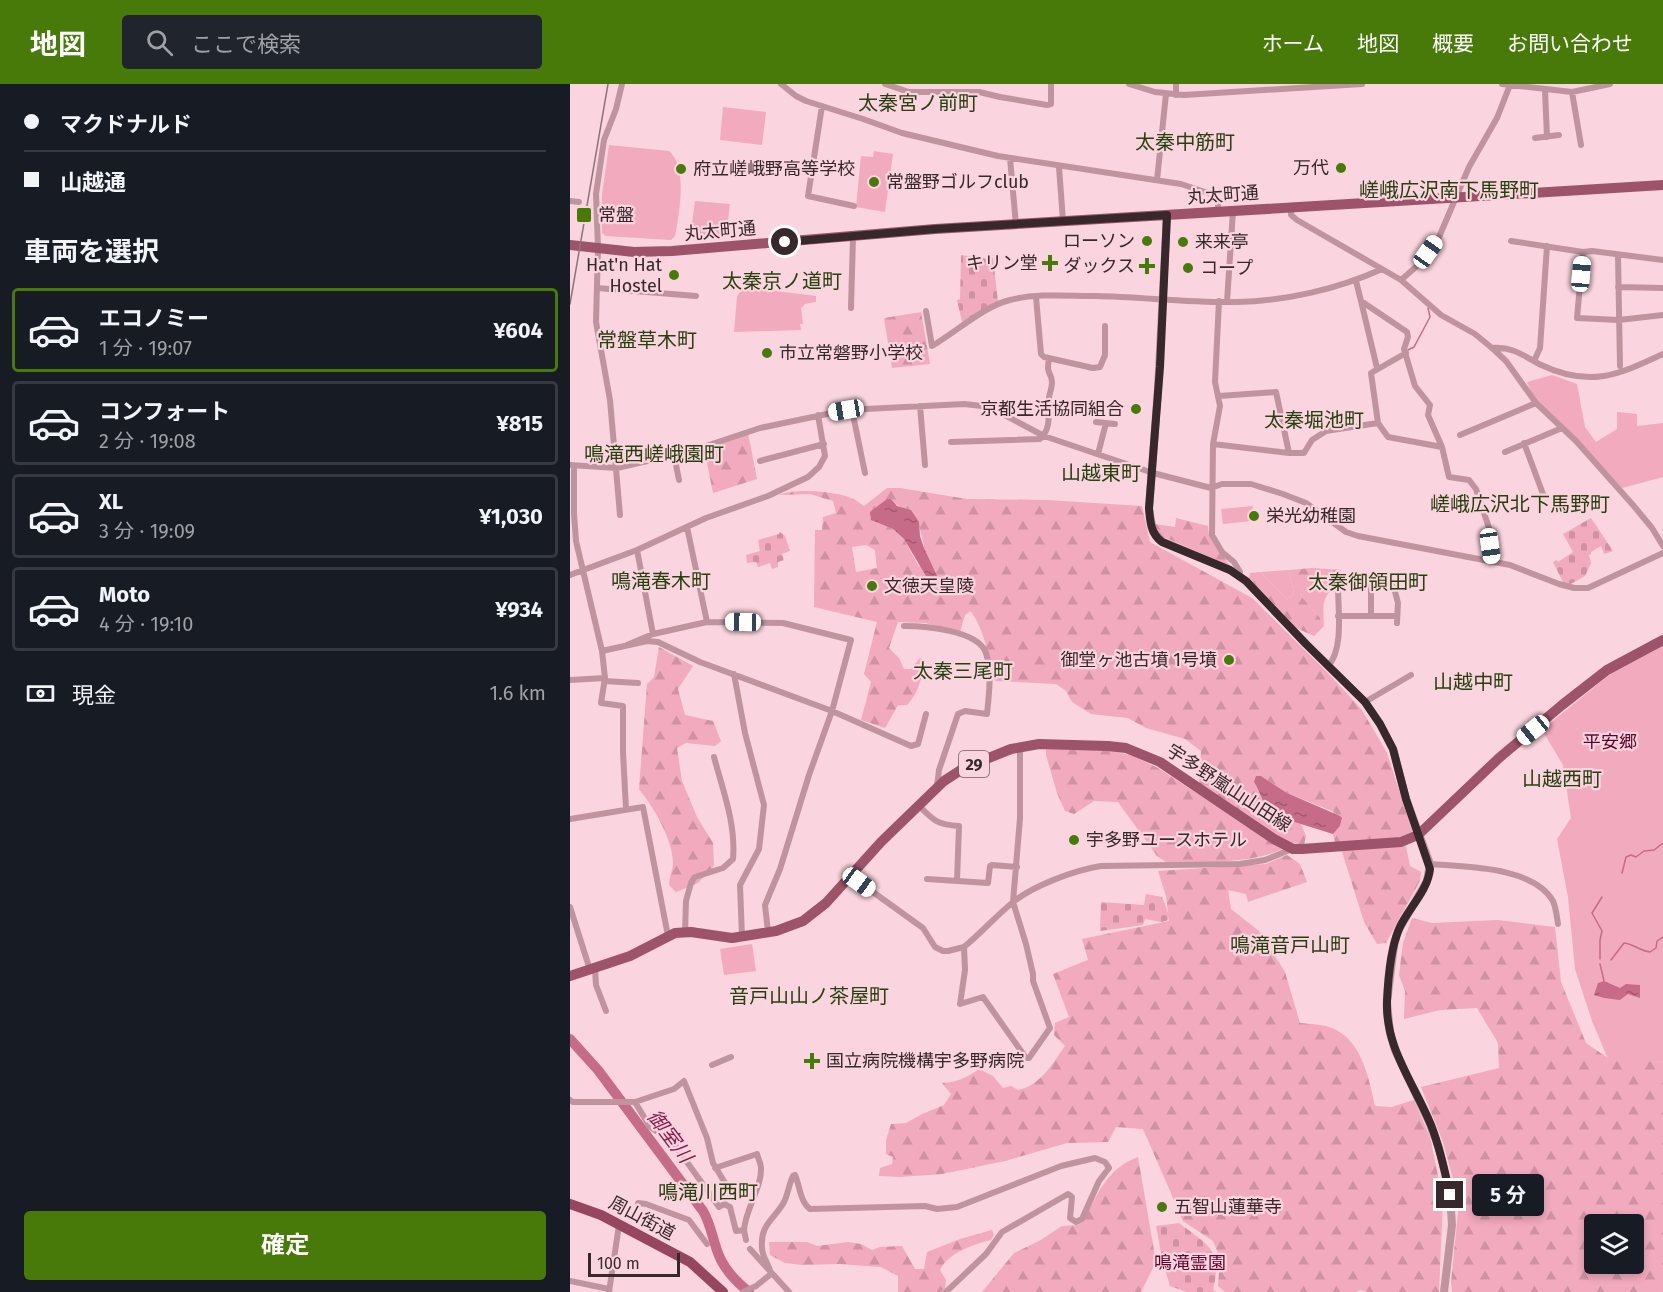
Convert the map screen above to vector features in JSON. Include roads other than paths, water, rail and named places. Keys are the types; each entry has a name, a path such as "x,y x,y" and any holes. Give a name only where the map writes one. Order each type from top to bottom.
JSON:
{"highway":[{"name":"周山街道","path":"570,1204 601,1215 690,1262 723,1292"}],"main road":[{"name":"丸太町通","path":"570,245 634,252 672,251 1063,221 1663,185"},
{"name":"宇多野嵐山山田線","path":"570,976 630,957 668,936 685,932 719,938 742,937 791,926 808,918 826,903 849,876 937,786 964,768 1020,746 1039,744 1108,746 1126,748 1144,754 1160,762 1274,839 1293,849 1401,842 1418,835 1500,758 1607,670 1663,640"}],"street":[{"path":"620,515 610,400 596,322 598,248 596,194 604,140 616,109 622,84"},
{"path":"781,84 802,99 863,118 902,134 970,151 1123,177 1181,184 1214,195 1218,202 1218,212"},
{"path":"885,84 909,92 980,92 1047,105 1051,104 1051,84"},
{"path":"1129,84 1166,94 1362,84"},
{"path":"1176,84 1176,94"},
{"path":"1571,84 1581,145"},
{"path":"1401,280 1417,266 1438,237 1484,139 1497,118 1506,85 1571,92 1610,84"},
{"path":"1545,90 1547,136"},
{"path":"1157,180 1166,94"},
{"path":"822,106 808,196 854,206"},
{"path":"1535,138 1558,135"},
{"path":"1011,158 1016,225"},
{"path":"1059,166 1063,221"},
{"path":"570,201 579,202"},
{"path":"1291,207 1291,215 1297,220 1401,280 1441,315 1475,334 1492,348 1506,361 1536,404 1576,441 1633,505 1663,545"},
{"path":"1227,302 1233,211"},
{"path":"1167,215 1150,518 1155,536 1162,542 1238,576 1253,588 1365,702 1393,749 1406,799 1430,864 1427,881 1404,919 1396,938 1387,1002 1390,1034 1395,1050 1440,1148 1450,1195 1452,1225 1444,1292"},
{"path":"851,308 853,237"},
{"path":"1511,241 1583,252 1592,251 1663,260"},
{"path":"1534,361 1540,348 1547,246"},
{"path":"1583,252 1577,318 1619,320 1663,315"},
{"path":"1618,255 1620,366"},
{"path":"926,310 932,346 1008,300 1036,297 1163,298 1219,302 1266,300 1344,285 1382,269"},
{"path":"1356,281 1377,368"},
{"path":"1618,286 1663,288"},
{"path":"597,288 696,296"},
{"path":"1036,297 1041,354 1049,359 1093,368 1100,367 1105,355 1105,326"},
{"path":"1361,301 1407,332 1408,337 1404,349 1415,386 1430,405 1428,415 1442,447 1449,477 1469,480 1476,489 1490,531 1492,561"},
{"path":"1219,302 1215,382 1220,406 1213,444 1212,535 1222,552 1239,568 1238,576"},
{"path":"1492,348 1505,346 1553,370 1573,377 1593,378 1629,370 1663,354"},
{"path":"1406,353 1371,373 1378,423 1388,437 1442,447"},
{"path":"951,442 1040,439 1044,436 1050,416 1049,400 1052,381 1047,371 1049,359"},
{"path":"1219,396 1276,392 1289,453"},
{"path":"626,809 623,752 624,706 601,703 604,680 602,651 576,541 572,465 617,468 674,455 760,428 818,415 852,410 964,404 997,411 1044,436 1153,473 1211,488 1222,484 1251,484 1306,503 1346,532 1358,536 1510,565 1563,586 1588,588 1663,553"},
{"path":"1460,435 1536,404"},
{"path":"920,406 925,465"},
{"path":"852,410 865,473"},
{"path":"570,575 637,550 706,518 783,489 808,477 824,459 824,444 818,415"},
{"path":"1096,422 1115,424"},
{"path":"1098,454 1106,423"},
{"path":"1213,444 1304,453 1312,440 1326,431 1378,423"},
{"path":"1504,452 1562,428"},
{"path":"1524,443 1543,494"},
{"path":"760,461 824,444"},
{"path":"674,455 679,480"},
{"path":"687,527 707,622"},
{"path":"637,550 653,634"},
{"path":"1328,666 1333,660 1338,645 1338,587 1344,583 1371,581 1371,616"},
{"path":"1338,616 1397,619 1398,603 1393,584"},
{"path":"627,645 653,634 707,622 783,623 851,640 832,711 765,905 768,932"},
{"path":"904,626 930,626 964,636 977,642 986,651 989,685 987,714 965,711 958,714 950,744 939,770 937,786"},
{"path":"602,651 651,641 658,642 700,662 832,711 911,746 918,744 926,714"},
{"path":"734,674 744,733 764,805 759,849 740,885 742,937"},
{"path":"1365,702 1411,675"},
{"path":"570,680 638,683"},
{"path":"964,947 965,970 960,1004 983,997 1015,1044 1026,1058 1029,1058 1050,1028 1033,981 1034,974 1013,902 1020,818 1020,746"},
{"path":"685,932 686,901 691,883 695,877 723,868 733,859 735,841 732,821 714,757"},
{"path":"918,805 942,825 959,826 957,881"},
{"path":"570,819 642,807 668,936"},
{"path":"849,876 923,928 935,947 948,951 964,947 1013,902 1052,881 1085,868 1240,864 1265,860 1293,849"},
{"path":"1430,864 1486,869 1528,880 1543,890 1552,901 1558,924"},
{"path":"927,879 988,883 990,866 1017,867"},
{"path":"570,907 606,1011"},
{"path":"712,1065 731,1058"},
{"path":"570,1100 573,1102 635,1102 674,1089 684,1081 707,1138 715,1168 725,1183 724,1204"},
{"path":"635,1102 650,1127 672,1141 719,1207 724,1204"},
{"path":"715,1168 757,1154 761,1168 745,1220 746,1240"},
{"path":"771,1274 769,1263 763,1254 762,1234 785,1199 795,1175 805,1204 810,1209 925,1206 937,1209 957,1207 1061,1167 1095,1158 1106,1162 1109,1168 1099,1181 1082,1219 1076,1222 1070,1218 1072,1197 1068,1194 1002,1232 986,1254 946,1292"},
{"path":"638,1203 689,1220 707,1244"},
{"path":"724,1204 730,1207 736,1231 744,1230"},
{"path":"570,1281 609,1290 619,1225"},
{"path":"750,1249 789,1292"},
{"path":"743,1292 771,1274"}],"water":[{"path":"887,499 891,499 897,506 911,510 919,522 924,548 938,578 926,576 904,539 893,529 871,520 870,512"},
{"path":"1256,776 1261,776 1287,793 1340,816 1342,818 1340,826 1333,834 1272,815 1266,808 1254,782"},
{"path":"1604,981 1620,988 1626,984 1640,985 1640,998 1628,994 1620,1000 1594,995 1598,983"}],"waterway":[{"path":"1408,350 1414,347 1430,317 1428,308"},
{"path":"1622,873 1626,857 1631,855 1636,857 1644,851 1654,850 1663,843"},
{"path":"1600,959 1602,931 1592,913 1602,897"},
{"path":"1611,960 1624,943 1650,952 1656,948 1657,941 1663,937"},
{"path":"1600,964 1604,981"},
{"name":"御室川","path":"570,1039 598,1070 703,1211 718,1254 734,1278 749,1292"}],"tram line":[{"path":"570,304 608,84"}],"place":[{"name":"万代","path":"1341,168"},
{"name":"府立嵯峨野高等学校","path":"681,169"},
{"name":"常盤野ゴルフclub","path":"874,182"},
{"name":"常盤","path":"584,215"},
{"name":"ローソン","path":"1147,241"},
{"name":"来来亭","path":"1183,242"},
{"name":"キリン堂","path":"1050,263"},
{"name":"ダックス","path":"1147,266"},
{"name":"コープ","path":"1188,268"},
{"name":"Hat'n Hat Hostel","path":"674,275"},
{"name":"市立常磐野小学校","path":"767,353"},
{"name":"京都生活協同組合","path":"1136,409"},
{"name":"栄光幼稚園","path":"1254,516"},
{"name":"文徳天皇陵","path":"872,586"},
{"name":"御堂ヶ池古墳 1号墳","path":"1229,660"},
{"name":"宇多野ユースホテル","path":"1074,840"},
{"name":"国立病院機構宇多野病院","path":"812,1061"},
{"name":"五智山蓮華寺","path":"1162,1207"}],"district":[{"name":"太秦宮ノ前町","path":"918,103"},
{"name":"太秦中筋町","path":"1185,142"},
{"name":"嵯峨広沢南下馬野町","path":"1449,190"},
{"name":"太秦京ノ道町","path":"782,281"},
{"name":"常盤草木町","path":"647,340"},
{"name":"太秦堀池町","path":"1314,420"},
{"name":"鳴滝西嵯峨園町","path":"654,454"},
{"name":"山越東町","path":"1101,473"},
{"name":"嵯峨広沢北下馬野町","path":"1520,504"},
{"name":"鳴滝春木町","path":"661,581"},
{"name":"太秦御領田町","path":"1368,582"},
{"name":"太秦三尾町","path":"963,671"},
{"name":"山越中町","path":"1473,682"},
{"name":"山越西町","path":"1562,779"},
{"name":"鳴滝音戸山町","path":"1290,945"},
{"name":"音戸山山ノ茶屋町","path":"809,996"},
{"name":"鳴滝川西町","path":"708,1192"}],"park label":[{"name":"平安郷","path":"1610,742"},
{"name":"鳴滝霊園","path":"1190,1263"}]}
